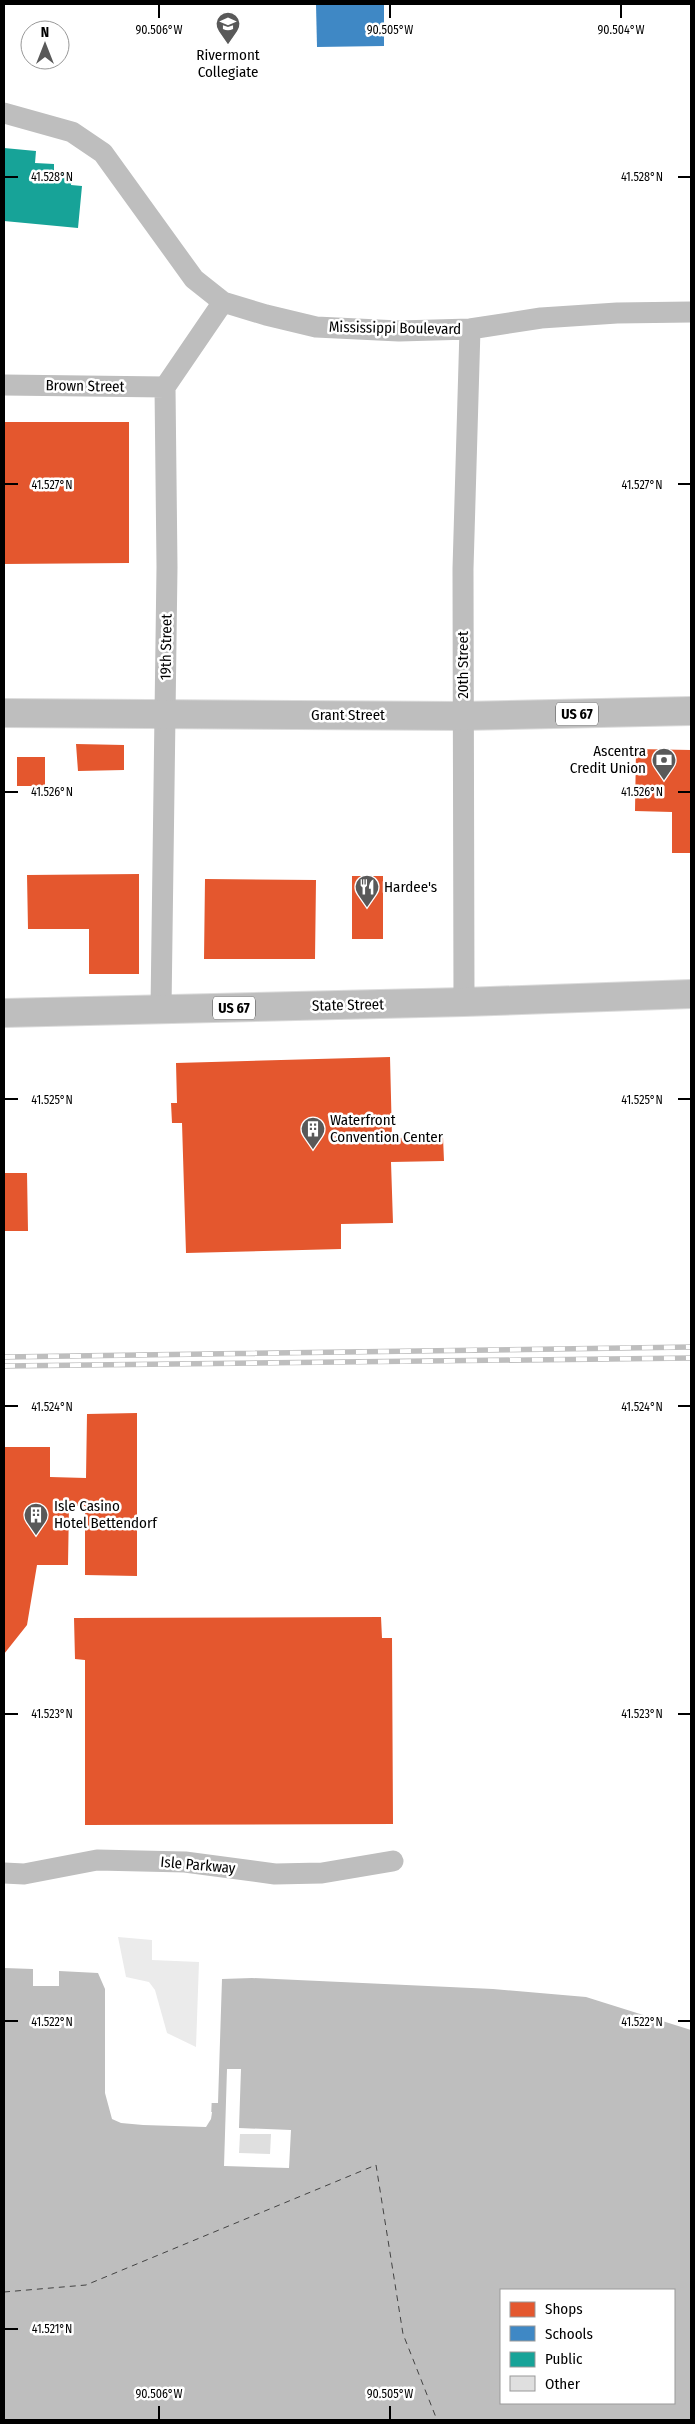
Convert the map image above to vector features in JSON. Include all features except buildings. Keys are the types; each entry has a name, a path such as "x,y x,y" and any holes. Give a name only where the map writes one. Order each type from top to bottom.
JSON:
{"main road":[{"name":"Grant Street","path":"4,713 463,716 691,711"},
{"name":"State Street","path":"4,1014 691,994"}],"street":[{"name":"Mississippi Boulevard","path":"4,113 72,132 103,153 194,279 223,302 316,327 399,331 470,329 541,318 617,313 691,312"},
{"path":"165,387 223,302"},
{"name":"20th Street","path":"464,1002 463,569 470,329"},
{"name":"Brown Street","path":"4,386 165,387"},
{"name":"19th Street","path":"161,1009 167,567 165,387"},
{"name":"Isle Parkway","path":"4,1873 24,1874 97,1860 185,1862 275,1874 322,1873 393,1861"}],"shaded area":[{"path":"118,1937 152,1940 152,1960 199,1962 196,2047 167,2033 155,1990 149,1982 126,1977"},
{"path":"4,1965 99,1968 120,1997 121,2116 211,2119 217,1969 593,1990 691,2020 691,2420 4,2420"}],"pier":[{"path":"4,1963 101,1966 122,1996 123,2113 209,2116 209,2112 212,2112 211,2119 206,2127 143,2125 121,2123 112,2119 105,2093 105,1989 98,1973 59,1971 59,1986 33,1986 33,1969 4,1968"},
{"path":"217,1966 594,1988 691,2017 691,2030 586,1997 493,1989 252,1978 222,1979 218,2103 209,2103 214,1984 215,1968"},
{"path":"227,2069 241,2069 239,2128 291,2130 289,2168 224,2166"}],"ferry route":[{"path":"4,2292 86,2285 376,2165 403,2334 437,2420"}],"railway":[{"path":"4,1357 691,1347"},
{"path":"4,1366 691,1358"}],"place":[{"name":"Rivermont Collegiate","path":"228,45"},
{"name":"Ascentra Credit Union","path":"664,781"},
{"name":"Hardee's","path":"367,908"},
{"name":"Waterfront Convention Center","path":"313,1150"},
{"name":"Isle Casino Hotel Bettendorf","path":"36,1536"}]}
